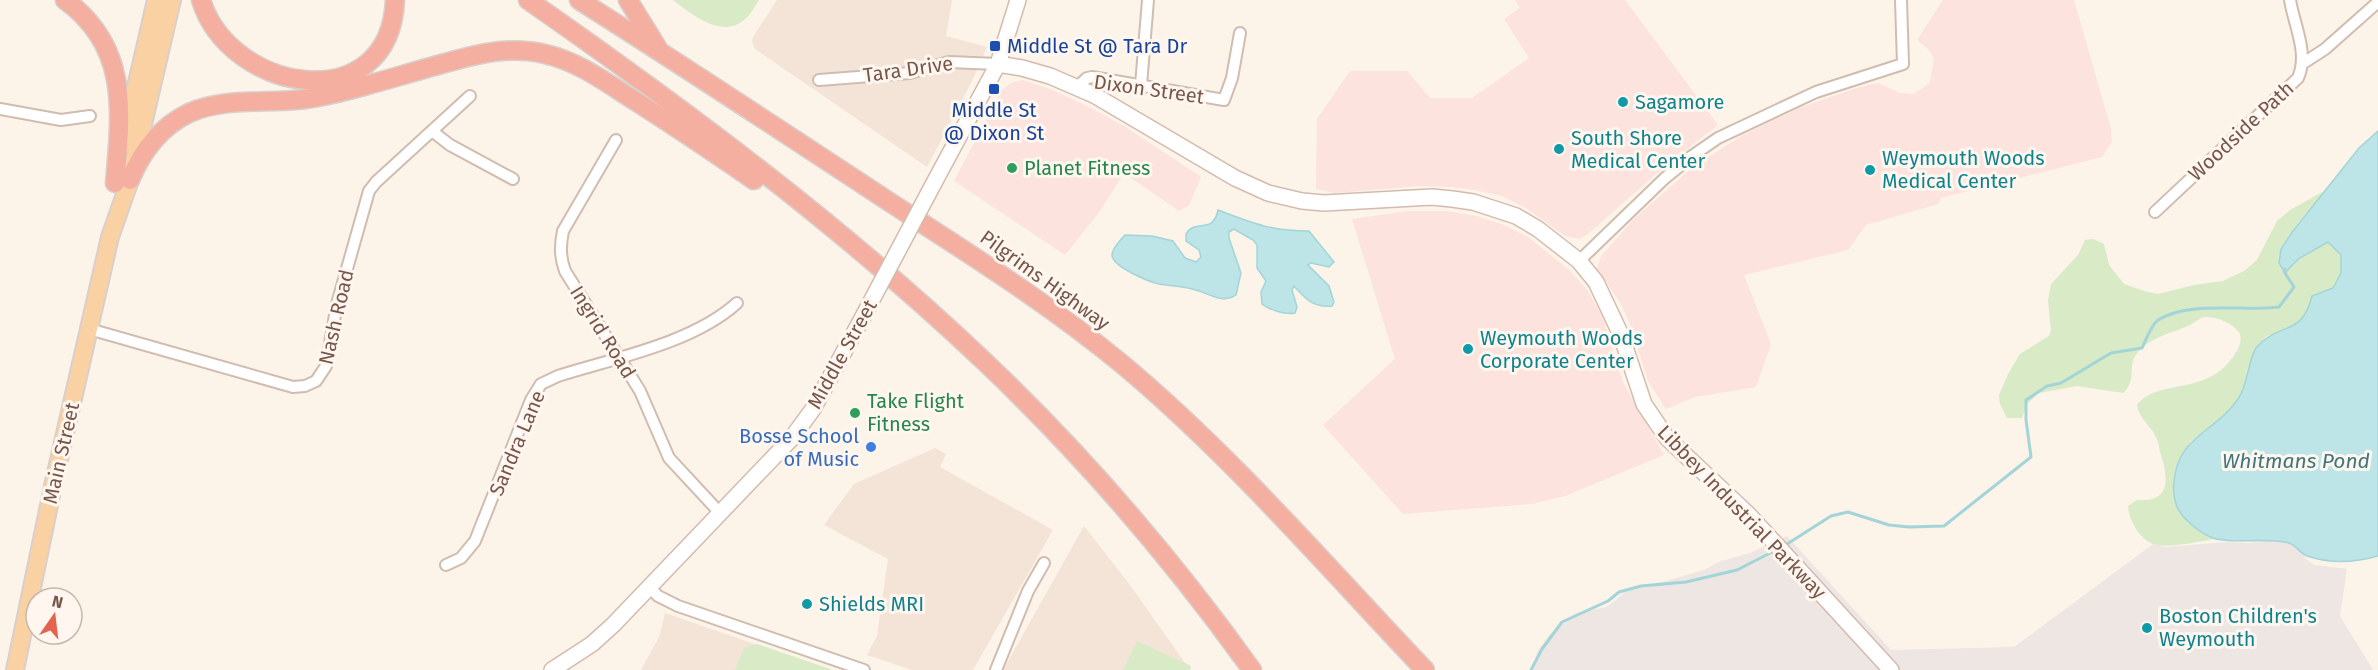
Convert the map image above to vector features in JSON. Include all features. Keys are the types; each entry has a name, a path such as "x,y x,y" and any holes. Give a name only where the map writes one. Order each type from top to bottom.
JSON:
{"highway":[{"path":"65,0 96,29 109,51 114,66 119,100 122,181"},
{"path":"201,0 217,32 245,58 279,76 314,82 348,75 369,61 381,47 389,32 395,0"},
{"path":"528,0 717,138 866,256 986,363 1082,462 1161,552 1252,670"},
{"name":"Pilgrims Highway","path":"579,0 1008,278 1091,339 1138,378 1212,447 1425,670"},
{"path":"628,0 659,51"},
{"path":"122,181 158,134 183,116 198,110 221,105 318,97 476,55 497,51 526,51 563,60 600,78 866,256"}],"main road":[{"name":"Main Street","path":"15,670 53,486 122,181 156,0"},
{"name":"Main Street","path":"122,181 172,0"}],"street":[{"name":"Middle Street","path":"552,670 601,637 650,588 799,428 822,393 998,64 1018,0"},
{"path":"1141,85 1148,0"},
{"path":"1579,261 1665,178 1718,138 1816,92 1903,64 1901,0"},
{"path":"2290,0 2301,47 2302,63"},
{"name":"Woodside Path","path":"2155,212 2294,83 2298,78 2302,63 2325,50 2378,3"},
{"name":"Dixon Street","path":"1077,87 1087,78 1092,77 1224,100 1232,78 1240,33"},
{"name":"Tara Drive","path":"819,80 910,73 949,62 998,64"},
{"name":"Libbey Industrial Parkway","path":"998,64 1022,68 1077,87 1122,110 1235,178 1268,193 1302,201 1324,203 1432,197 1473,202 1516,216 1538,229 1579,261 1596,282 1621,335 1644,404 1655,421 1682,454 1732,499 1892,670"},
{"name":"Nash Road","path":"89,329 287,385 299,387 311,384 320,378 326,366 338,304 369,191 470,96"},
{"path":"0,109 61,120 90,117"},
{"path":"432,131 445,142 513,179"},
{"name":"Ingrid Road","path":"616,140 563,231 560,254 565,271 640,392 669,458 720,514"},
{"name":"Sandra Lane","path":"446,565 461,558 475,541 537,389 551,378 697,331 737,303"},
{"path":"996,670 1028,591 1044,563"},
{"path":"650,588 658,596 678,606 864,670"}],"shaded area":[{"path":"777,0 952,0 946,36 987,47 927,167 755,49 752,42 753,37"},
{"path":"1515,0 1625,0 1718,125 1664,167 1580,239 1565,236 1526,208 1502,196 1475,190 1419,186 1335,193 1316,189 1317,119 1350,71 1407,71 1430,98 1472,98 1529,58 1504,19 1520,8"},
{"path":"1943,0 2074,0 2111,129 2112,142 2102,157 1941,198 1938,204 1866,225 1848,250 1744,275 1771,344 1756,387 1695,397 1666,409 1648,381 1630,324 1620,302 1597,269 1601,256 1636,217 1693,167 1743,135 1799,108 1857,88 1878,83 1900,93 1914,94 1930,83 1934,58 1928,49 1917,40"},
{"path":"1023,80 1085,105 1124,126 1201,177 1189,205 1179,211 1124,173 1100,211 1065,255 954,181 1002,90 1011,83"},
{"path":"1408,211 1447,211 1476,216 1501,224 1528,237 1569,270 1588,291 1602,316 1623,382 1664,455 1565,496 1532,504 1403,514 1323,425 1395,359 1352,219"},
{"path":"935,448 946,454 940,467 1053,530 973,670 912,670 867,655 877,636 888,559 824,525 854,484"},
{"path":"1084,526 1130,585 1190,670 1003,670"},
{"path":"1787,536 1891,650 2014,647 2153,544 2166,547 2228,542 2250,543 2278,538 2299,544 2305,558 2314,565 2347,569 2340,616 2373,670 1532,670 1537,652 1550,634 1576,613 1607,607 1629,589 1704,570 1721,561 1750,553"},
{"path":"665,613 830,670 641,670 659,637"}],"green space":[{"path":"673,0 759,0 745,19 736,25 727,27 717,26 698,18"},
{"path":"2326,190 2291,233 2281,252 2279,263 2285,272 2298,259 2328,242 2341,254 2341,273 2332,288 2312,296 2308,309 2297,322 2268,335 2261,342 2256,348 2241,395 2218,421 2190,442 2202,531 2215,539 2175,545 2153,544 2143,538 2136,528 2130,517 2128,506 2137,500 2156,498 2161,494 2166,481 2157,439 2140,414 2137,405 2158,391 2197,382 2211,377 2224,368 2238,349 2241,338 2239,332 2219,319 2202,318 2155,339 2143,347 2135,357 2130,383 2123,393 2077,386 2039,393 2027,404 2022,418 2007,418 2000,404 1999,395 2020,354 2049,336 2051,330 2048,300 2051,284 2078,255 2085,240 2093,239 2104,244 2109,265 2124,284 2144,291 2158,294 2223,281 2244,271 2257,260 2277,221 2290,210"},
{"path":"1137,641 1191,666 1190,670 1123,670"},
{"path":"757,644 833,670 735,670 744,648"}],"water":[{"name":"Whitmans Pond","path":"2378,131 2378,556 2351,561 2325,560 2307,556 2294,545 2280,541 2234,541 2210,537 2192,525 2178,509 2174,490 2177,466 2182,454 2190,444 2219,420 2238,399 2256,348 2273,334 2296,324 2308,309 2312,296 2333,288 2341,273 2341,255 2328,242 2298,259 2285,273 2279,263 2281,249 2359,148"},
{"path":"1218,210 1262,225 1284,230 1309,231 1334,262 1329,267 1311,263 1308,265 1329,286 1334,302 1332,306 1315,304 1306,299 1294,286 1292,290 1297,307 1295,313 1278,312 1262,304 1261,292 1266,281 1257,268 1257,245 1253,240 1234,229 1229,232 1229,238 1241,273 1236,295 1230,298 1214,297 1188,288 1154,283 1132,273 1114,260 1113,250 1125,235 1152,236 1173,241 1185,258 1196,262 1201,257 1199,250 1186,241 1186,234 1194,227 1212,222"}],"waterway":[{"path":"1784,546 1831,516 1848,512 1889,525 1944,526 2031,457 2026,400 2047,386 2061,383 2111,353 2142,348 2155,322 2171,314 2201,308 2279,307 2294,287 2285,269"},
{"path":"1531,670 1542,649 1562,622 1608,601 1619,592 1641,586 1686,582 1737,570 1776,550"}],"place":[{"name":"Middle St @ Tara Dr","path":"995,46"},
{"name":"Middle St @ Dixon St","path":"994,89"},
{"name":"Sagamore","path":"1623,102"},
{"name":"South Shore Medical Center","path":"1559,149"},
{"name":"Planet Fitness","path":"1012,168"},
{"name":"Weymouth Woods Medical Center","path":"1870,170"},
{"name":"Weymouth Woods Corporate Center","path":"1468,349"},
{"name":"Take Flight Fitness","path":"855,413"},
{"name":"Bosse School of Music","path":"871,447"},
{"name":"Shields MRI","path":"807,604"},
{"name":"Boston Children's Weymouth","path":"2147,628"}]}
